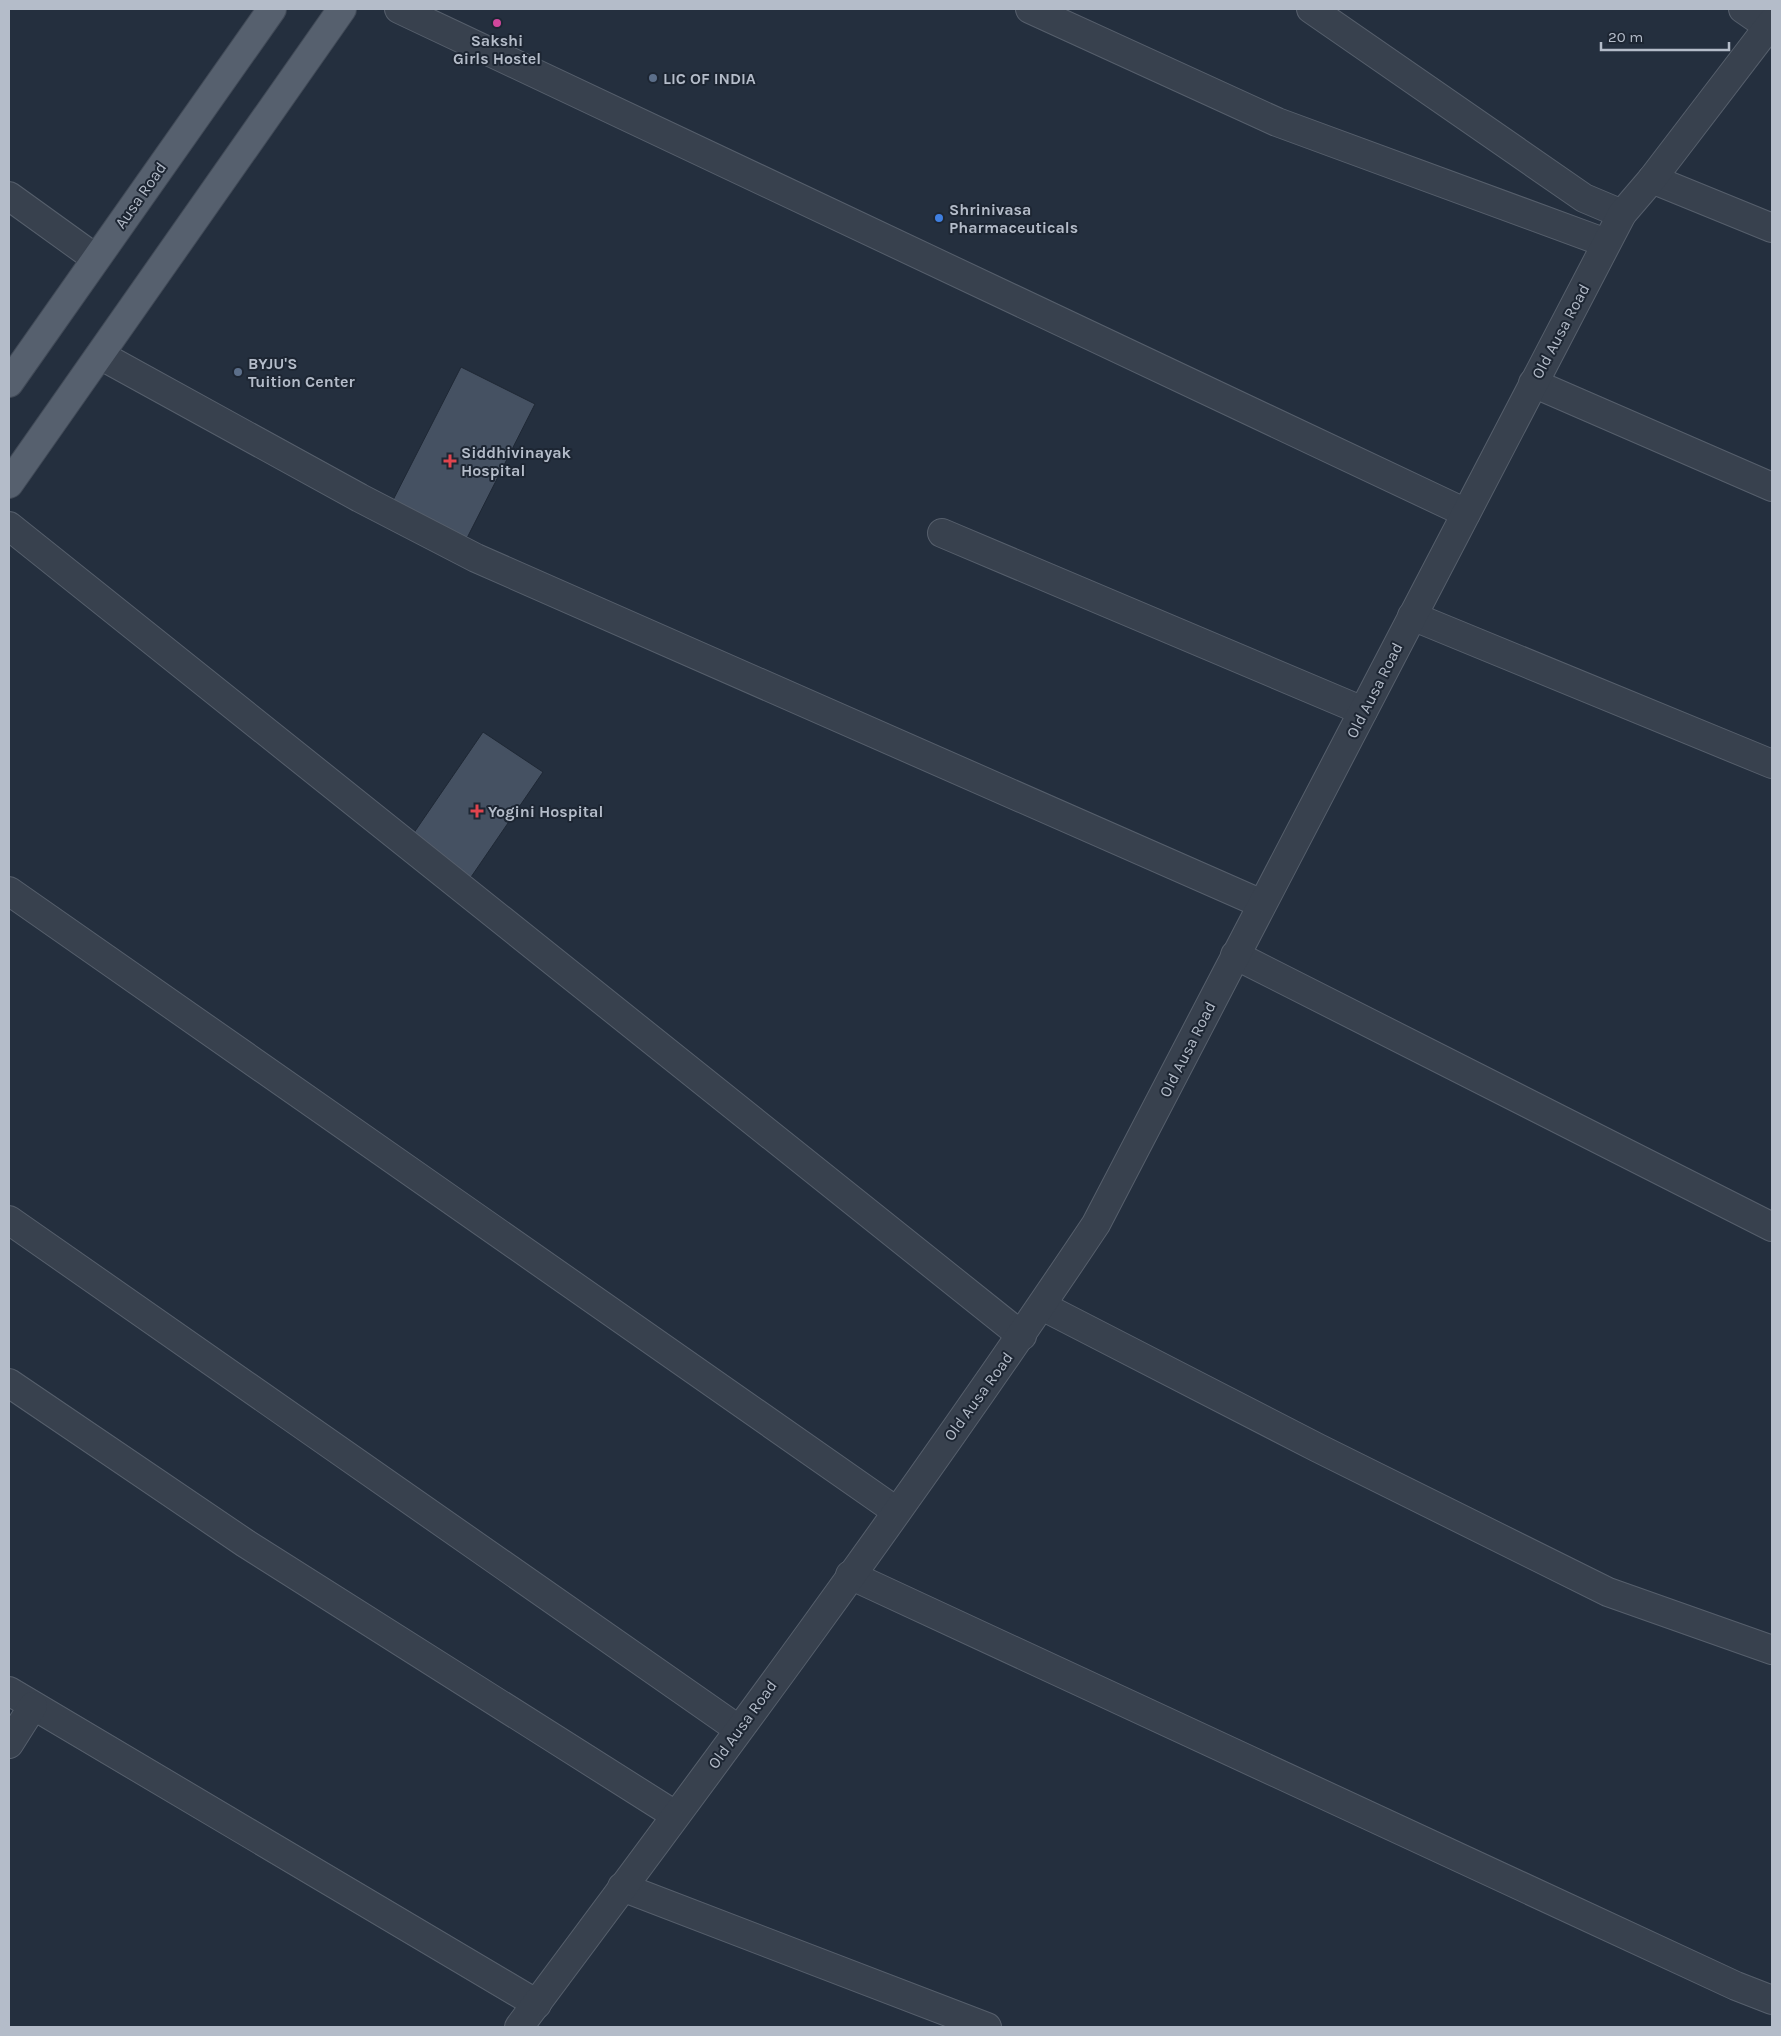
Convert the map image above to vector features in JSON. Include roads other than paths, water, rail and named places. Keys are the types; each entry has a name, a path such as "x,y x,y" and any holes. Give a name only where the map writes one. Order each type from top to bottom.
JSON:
{"main road":[{"name":"Ausa Road","path":"9,383 95,258 272,9"},
{"path":"9,484 342,9"}],"street":[{"path":"399,9 1466,513"},
{"path":"1030,9 1277,122 1606,243"},
{"path":"1311,9 1584,198 1622,214"},
{"path":"1743,9 1771,24"},
{"name":"Old Ausa Road","path":"520,2027 850,1576 1022,1336 1096,1224 1622,214 1652,179 1771,24"},
{"path":"1652,179 1772,228"},
{"path":"9,196 95,258"},
{"path":"100,355 360,498 476,558 1262,904"},
{"path":"1533,383 1772,487"},
{"path":"9,526 1022,1336"},
{"path":"942,533 1363,710"},
{"path":"1412,616 1772,764"},
{"path":"9,891 896,1511"},
{"path":"1235,955 1772,1227"},
{"path":"9,1220 738,1730"},
{"path":"1042,1306 1318,1448 1608,1592 1772,1650"},
{"path":"9,1383 245,1543 675,1816"},
{"path":"850,1576 1727,1982 1772,2000"},
{"path":"9,1691 536,2004"},
{"path":"9,1744 33,1706"},
{"path":"622,1887 988,2027"}],"place":[{"name":"Sakshi Girls Hostel","path":"497,23"},
{"name":"LIC OF INDIA","path":"653,78"},
{"name":"Shrinivasa Pharmaceuticals","path":"939,218"},
{"name":"BYJU'S Tuition Center","path":"238,372"},
{"name":"Siddhivinayak Hospital","path":"450,461"},
{"name":"Yogini Hospital","path":"477,811"}]}
